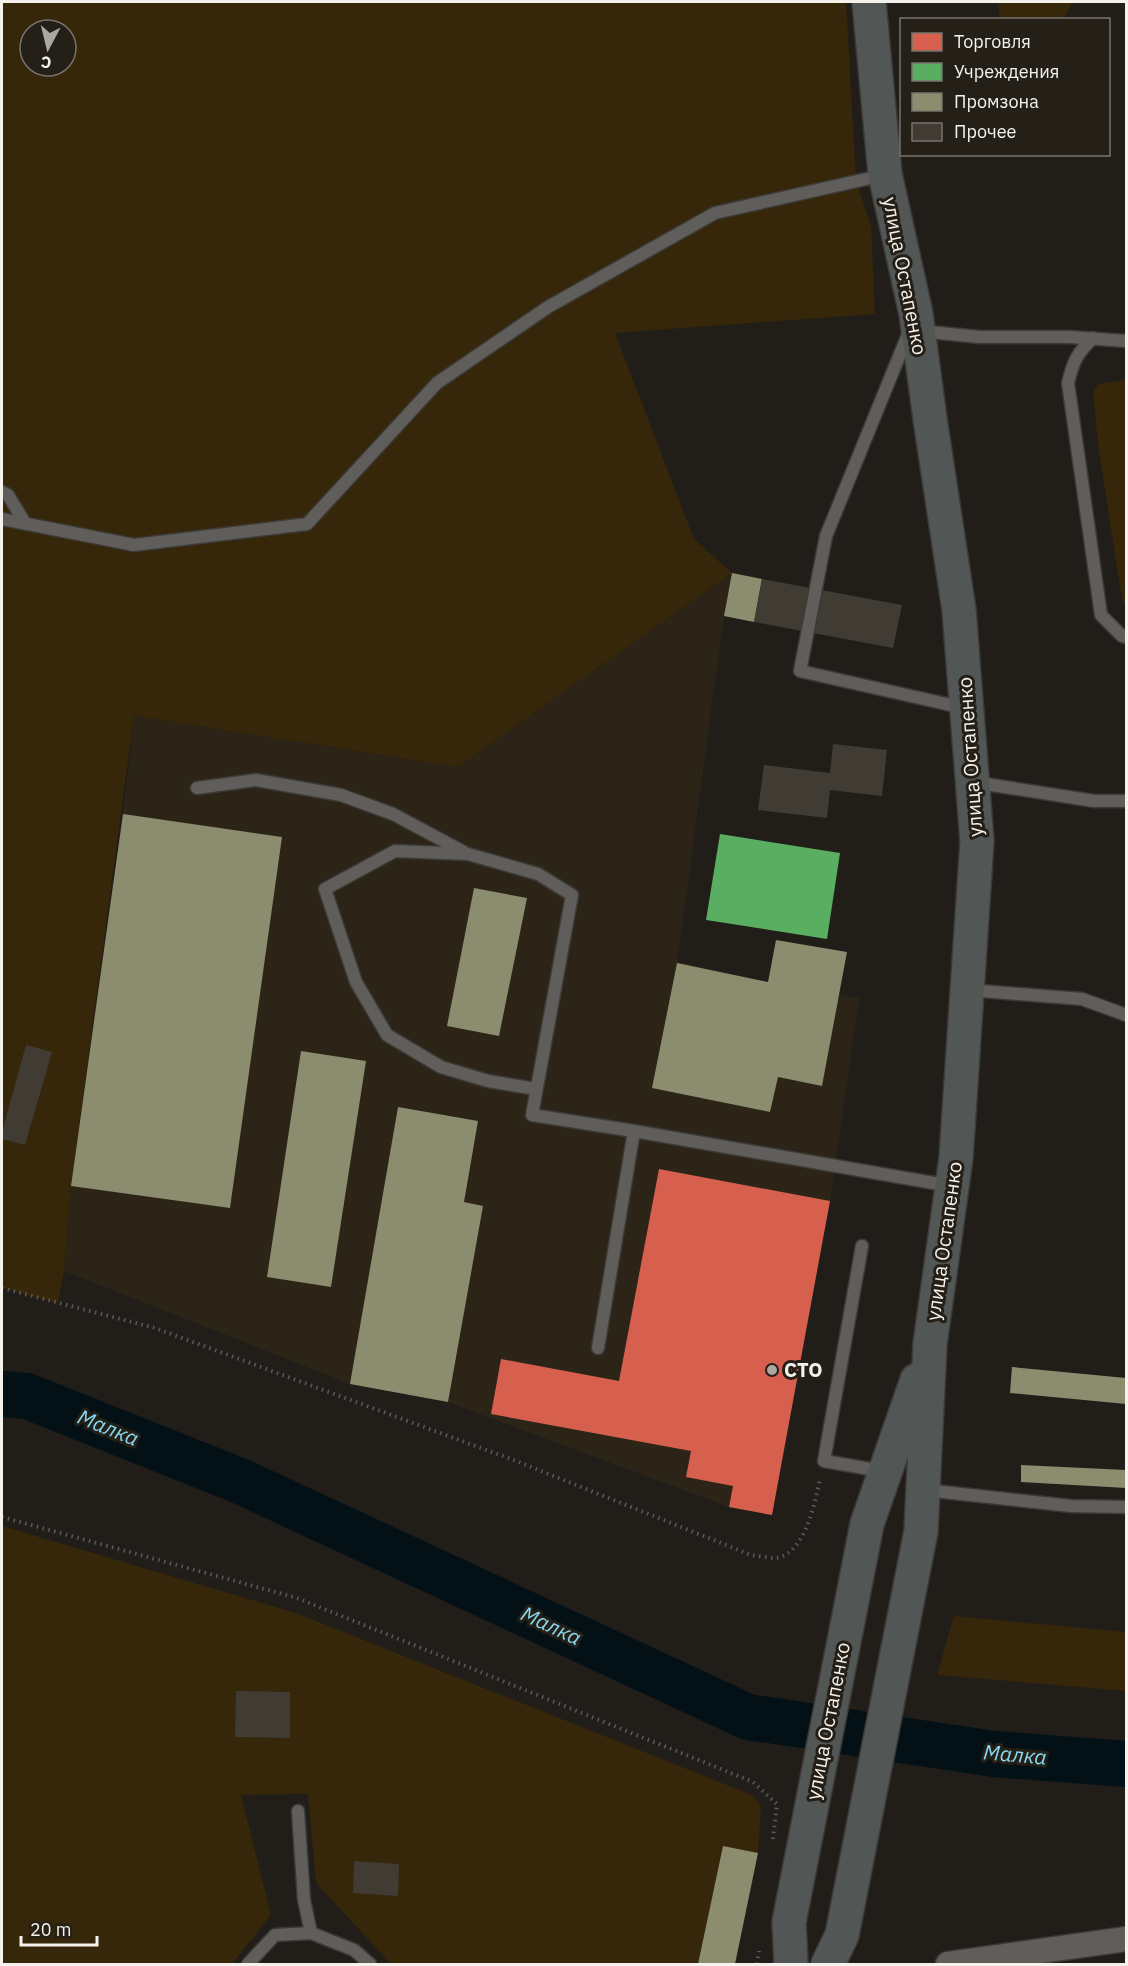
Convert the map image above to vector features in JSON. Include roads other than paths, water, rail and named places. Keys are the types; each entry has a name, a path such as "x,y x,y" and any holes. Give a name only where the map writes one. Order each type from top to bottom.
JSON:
{"main road":[{"name":"улица Остапенко","path":"828,1965 842,1935 921,1531 930,1344 956,1158 977,841 959,610 917,322 885,174 869,2"},
{"name":"улица Остапенко","path":"791,1965 789,1922 867,1524 930,1344"}],"street":[{"path":"948,1965 1126,1939"}],"lane":[{"path":"2,519 134,545 307,524 437,384 548,307 715,213 885,174"},
{"path":"967,708 800,671 826,536 917,322 980,338 1070,336 1126,341"},
{"path":"1093,338 1073,363 1068,383 1101,615 1122,636 1126,637"},
{"path":"2,492 8,495 25,523"},
{"path":"197,788 256,780 341,795 393,814 468,854 538,874 572,895 532,1115 952,1186"},
{"path":"973,782 1094,801 1126,801"},
{"path":"468,854 395,851 325,889 356,982 387,1035 441,1067 488,1081 536,1089"},
{"path":"967,990 1082,999 1126,1015"},
{"path":"598,1348 634,1131"},
{"path":"862,1246 824,1461 885,1472"},
{"path":"923,1490 1071,1506 1126,1507"},
{"path":"298,1811 304,1900 311,1933"},
{"path":"248,1965 275,1935 311,1933 354,1950 370,1965"}],"waterway":[{"name":"Малка","path":"2,1394 27,1396 240,1481 748,1717 994,1754 1126,1764"}],"place":[{"name":"СТО","path":"772,1370"}]}
